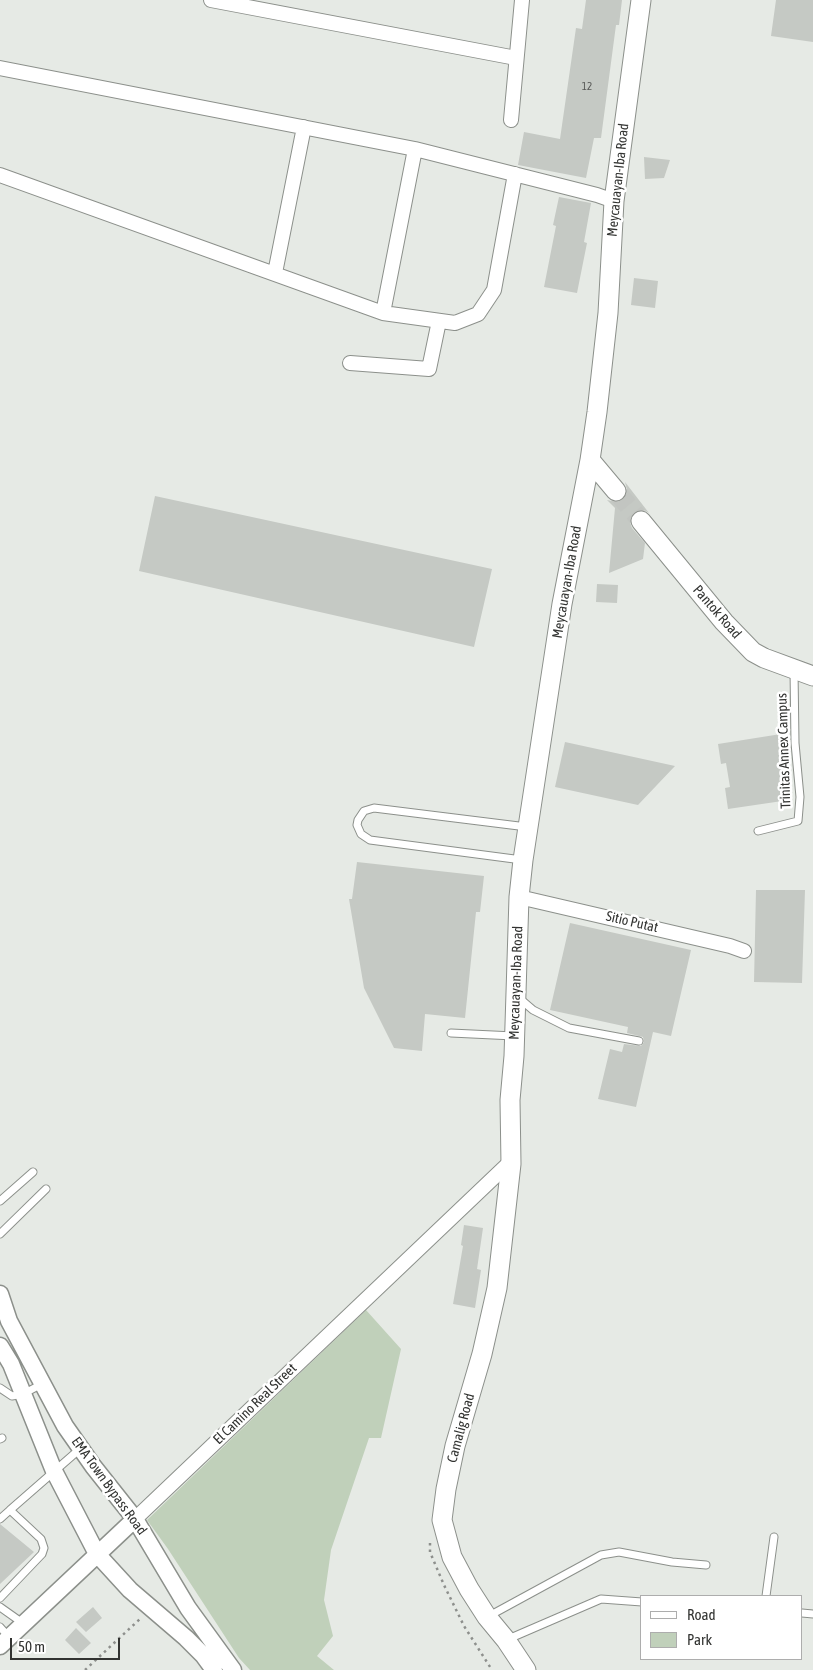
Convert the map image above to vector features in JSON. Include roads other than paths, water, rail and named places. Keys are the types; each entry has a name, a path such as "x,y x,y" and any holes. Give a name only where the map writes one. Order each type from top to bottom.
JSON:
{"main road":[{"name":"Meycauayan-Iba Road","path":"510,1164 510,1100 519,896 523,860 562,604 590,460 597,412 608,313 614,200 640,0"},
{"path":"590,460 616,491"},
{"name":"Pantok Road","path":"641,521 724,622 753,652 813,676"},
{"name":"Camalig Road","path":"510,1164 497,1288 491,1320 455,1446 442,1520 452,1557 469,1589 526,1670"}],"street":[{"path":"211,0 516,58"},
{"path":"510,120 522,0"},
{"path":"0,68 415,149 614,200"},
{"path":"276,273 304,127"},
{"path":"383,313 415,149"},
{"path":"0,175 383,313 455,323 478,314 494,290 515,174"},
{"path":"350,363 429,369 439,321"},
{"name":"Sitio Putat","path":"519,896 730,946 744,951"},
{"name":"El Camino Real Street","path":"3,1637 24,1624 500,1171 510,1164"},
{"name":"EMA Town Bypass Road","path":"0,1294 8,1321 64,1426 135,1519 188,1608 233,1670"},
{"path":"0,1346 11,1364 54,1470 97,1554 130,1590 186,1638 214,1670"}],"lane":[{"name":"Trinitas Annex Campus","path":"758,831 798,821 800,797 795,743 794,669"},
{"path":"523,860 370,840 358,830 358,820 364,811 374,808 527,827"},
{"path":"516,996 533,1010 569,1028 639,1041"},
{"path":"451,1033 491,1033 514,1036"},
{"path":"0,1201 32,1172"},
{"path":"0,1234 46,1189"},
{"path":"0,1388 12,1396 23,1394 42,1384"},
{"path":"0,1519 81,1448"},
{"path":"0,1598 42,1554 44,1548 41,1539 10,1510"},
{"path":"766,1595 774,1537"},
{"path":"487,1617 601,1555 619,1552 672,1562 706,1565"},
{"path":"506,1640 601,1599 640,1602"},
{"path":"0,1607 24,1624"}],"tunnel":[{"path":"616,491 641,521"}]}
